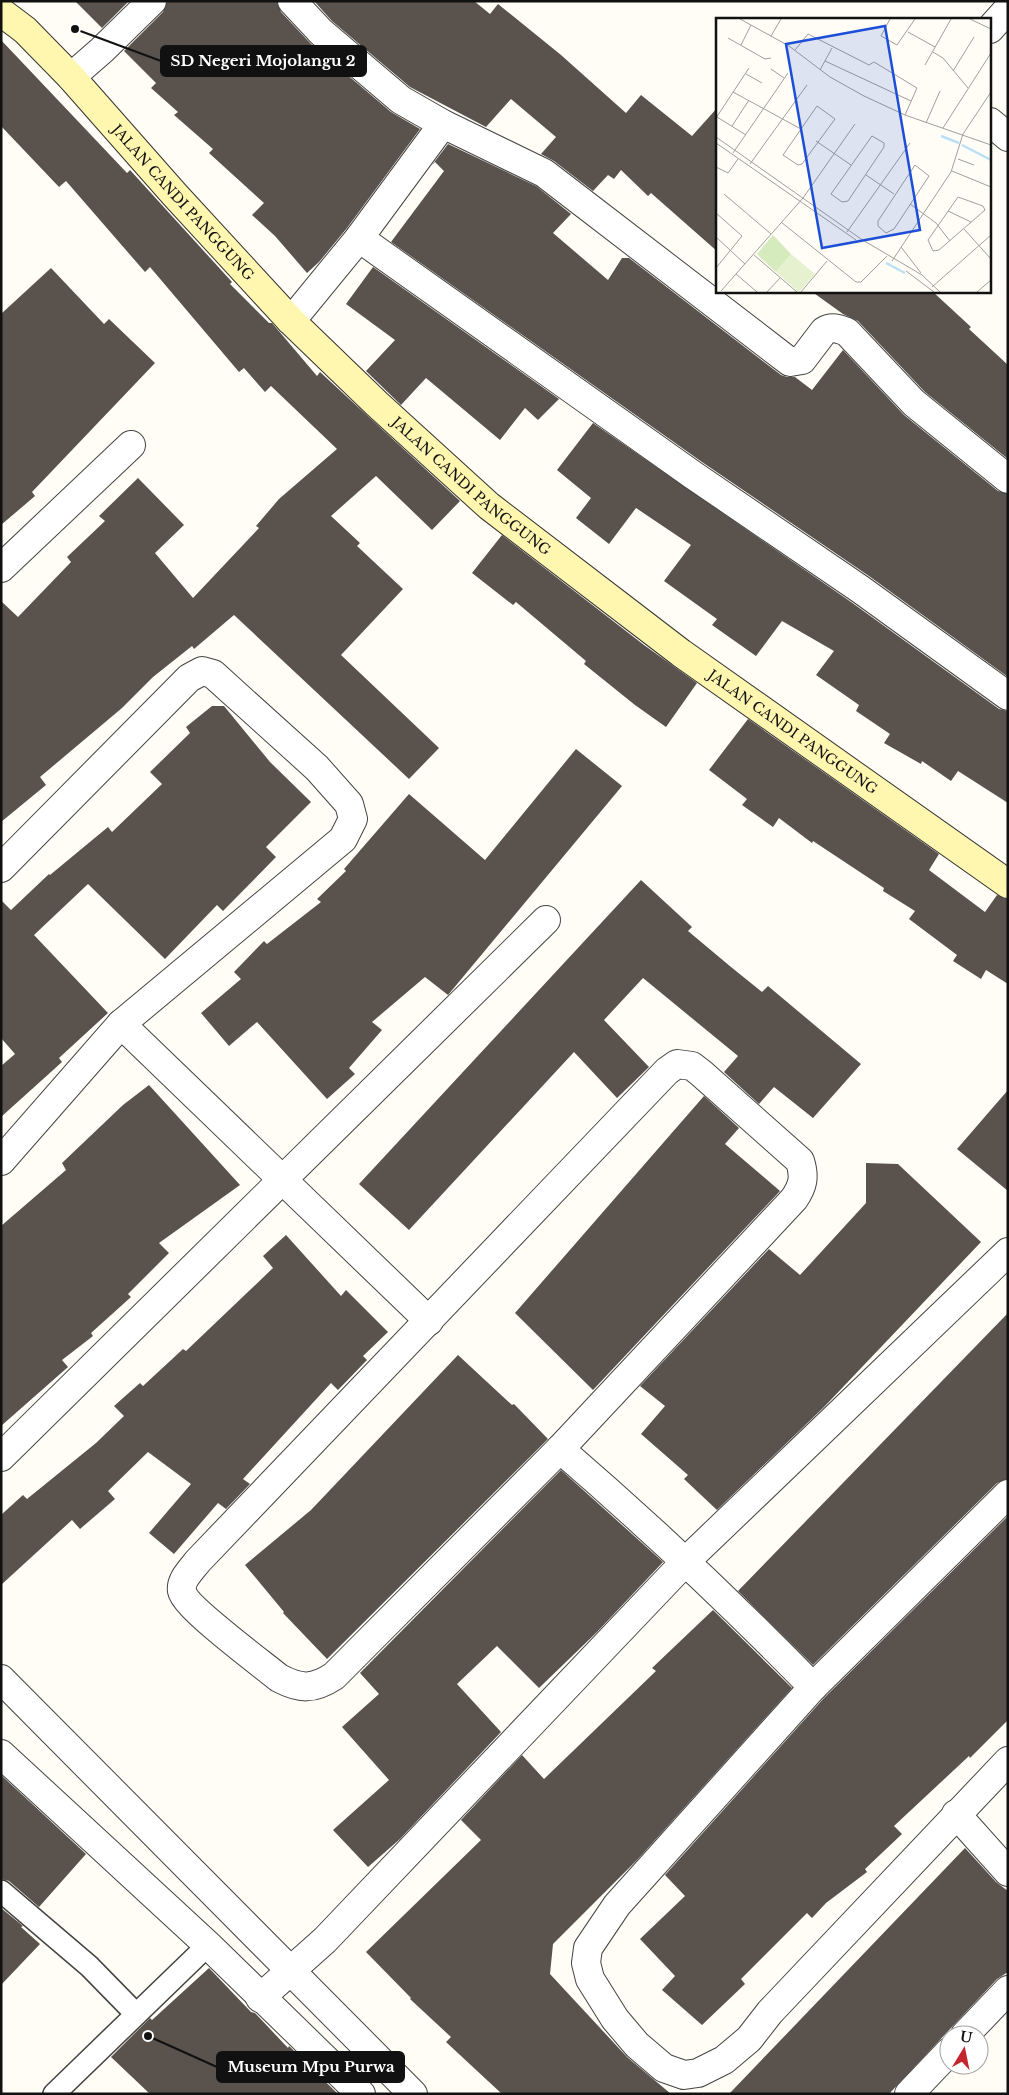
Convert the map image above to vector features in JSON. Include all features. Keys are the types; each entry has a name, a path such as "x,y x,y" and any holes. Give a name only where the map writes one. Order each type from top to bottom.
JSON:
{"main road":[{"name":"JALAN CANDI PANGGUNG","path":"1,12 25,30 71,76 175,195 291,321 376,404 489,506 681,653 1008,884"}],"street":[{"path":"71,76 102,50 152,1"},
{"path":"292,1 320,32 401,100 443,124 544,173 790,362 802,360 828,328 838,328 847,332 914,403 1008,479"},
{"path":"992,27 1008,9"},
{"path":"291,321 359,238 443,124"},
{"path":"992,124 1008,137"},
{"path":"359,238 693,475 860,589 1008,696"},
{"path":"1,568 130,445"},
{"path":"1,868 189,678 202,671 213,674 317,768 348,804 353,819 343,839 121,1024 1,1161"},
{"path":"1,1457 546,920"},
{"path":"121,1024 429,1321"},
{"path":"677,1064 692,1066 800,1162 804,1173 803,1181 794,1199 560,1449 334,1676 322,1684 293,1685 279,1678 195,1609 186,1600 181,1589 183,1582 193,1567 667,1071 677,1064"},
{"path":"260,1998 325,1940 685,1562 1008,1252"},
{"path":"560,1449 610,1492 685,1562 813,1687"},
{"path":"1008,1494 813,1687 617,1905 588,1948 586,1963 590,1979 615,2019 637,2045 664,2068 684,2075 698,2073 724,2060 749,2039 770,2012 1008,1760"},
{"path":"1,1679 292,1970 401,2090"},
{"path":"1,1754 208,1945 360,2094"},
{"path":"956,1814 1008,1872"},
{"path":"975,2025 1008,1990"},
{"path":"909,2094 939,2062"}],"lane":[{"path":"1,1891 89,1966 136,2014"},
{"path":"54,2094 208,1945"}],"building":[{"path":"75,1 129,1 102,28"},
{"path":"167,1 277,1 281,12 311,44 391,112 420,129 347,228 319,262 307,273 275,236 252,215 264,203 209,153 213,149 174,115 178,112 151,88 156,83 124,51 163,12"},
{"path":"314,1 474,1 490,14 498,4 561,55 626,113 641,95 692,136 716,109 716,250 651,193 648,196 621,170 614,179 608,175 593,191 554,161 541,154 556,137 511,99 486,127 410,87 332,21"},
{"path":"1,40 127,173 130,170 232,282 230,284 269,323 272,323 317,376 320,372 460,501 432,530 376,476 331,516 360,543 357,546 403,589 341,655 439,748 409,779 234,615 194,649 192,646 153,677 122,708 40,777 46,785 1,822 1,601 18,617 71,562 67,557 105,521 99,516 138,478 184,525 155,553 193,598 259,528 256,526 279,499 337,449 271,386 265,392 244,368 239,372 150,267 145,272 66,181 59,187 1,126"},
{"path":"448,144 536,186 571,214 553,233 608,280 622,258 629,258 781,375 795,377 812,390 843,350 904,415 998,491 1008,494 1008,677 869,576 702,462 391,242 444,171 435,162 432,165"},
{"path":"373,267 559,399 538,420 525,408 500,440 426,378 401,405 366,371 395,340 346,304"},
{"path":"51,268 104,324 109,319 155,363 32,492 35,496 1,525 1,314"},
{"path":"812,292 933,292 1008,365 1008,459 925,392 858,321 843,314"},
{"path":"593,423 851,602 999,709 1008,711 1008,803 958,771 951,781 922,761 921,764 884,743 890,734 856,711 859,705 816,675 834,651 782,621 756,656 712,625 717,619 664,581 691,545 636,508 609,544 576,518 591,498 557,470"},
{"path":"502,535 644,645 697,683 666,727 584,664 586,661 516,602 513,605 472,573"},
{"path":"212,706 224,706 270,762 311,802 266,847 276,857 223,911 217,905 165,959 88,884 34,935 108,1013 59,1058 62,1062 1,1117 1,1066 15,1054 1,1038 1,900 11,910 49,874 108,827 112,832 162,784 150,772 190,733 186,727"},
{"path":"748,719 939,854 929,870 985,912 997,895 1008,899 1008,984 986,970 981,979 953,961 957,955 909,919 915,911 883,891 884,888 813,841 812,843 779,818 773,827 742,805 747,799 709,770"},
{"path":"576,749 622,786 448,995 425,977 372,1022 382,1030 349,1068 355,1074 327,1099 257,1022 229,1046 201,1013 241,979 234,972 264,941 267,944 321,902 317,899 346,871 344,869 409,794 485,860"},
{"path":"641,880 692,927 688,931 731,967 762,992 768,986 861,1064 813,1118 774,1087 759,1104 724,1072 738,1056 643,978 604,1020 649,1067 617,1098 574,1052 409,1230 359,1184"},
{"path":"149,1085 240,1185 159,1243 169,1253 128,1294 131,1297 91,1333 93,1336 62,1360 68,1367 1,1426 1,1226 66,1170 62,1163 123,1105"},
{"path":"1008,1090 1008,1191 957,1149"},
{"path":"704,1096 739,1128 725,1144 780,1191 593,1390 515,1313"},
{"path":"866,1163 898,1164 981,1242 824,1407 717,1510 684,1479 688,1475 641,1434 665,1406 640,1386 769,1249 800,1275 866,1203"},
{"path":"286,1235 341,1296 346,1290 388,1332 363,1356 367,1360 338,1390 331,1383 243,1479 250,1484 226,1509 218,1503 174,1554 149,1533 191,1484 148,1452 108,1491 115,1499 80,1529 72,1520 1,1585 1,1515 23,1495 27,1499 96,1443 124,1416 114,1406 140,1383 143,1386 183,1349 186,1351 273,1268 263,1256"},
{"path":"1008,1313 1008,1479 997,1483 813,1665 738,1591"},
{"path":"458,1355 512,1405 514,1404 548,1439 327,1659 283,1613 245,1565 311,1510"},
{"path":"561,1470 663,1562 597,1632 539,1688 497,1646 457,1684 501,1732 400,1839 368,1867 333,1830 389,1780 342,1727 379,1694 360,1673"},
{"path":"1008,1516 1008,1720 970,1758 969,1756 894,1826 902,1834 865,1869 867,1872 826,1903 812,1918 807,1913 741,1979 745,1984 702,2025 662,1990 675,1976 640,1939 685,1896 665,1875 824,1698"},
{"path":"713,1610 792,1688 637,1860 553,1944 550,1974 627,2057 671,2094 502,2094 446,2042 451,2037 410,1999 366,1952 481,1840 461,1820 522,1755 544,1779 656,1671 652,1668"},
{"path":"1,1775 86,1854 39,1907 9,1881 1,1879"},
{"path":"965,1848 996,1882 1008,1891 1008,1972 997,1979 954,2025 939,2025 939,2041 889,2094 729,2094"},
{"path":"1,1908 23,1926 21,1927 40,1944 1,1985"},
{"path":"209,1968 251,2012 255,2013 288,2048 289,2046 338,2094 150,2094 111,2057 150,2018 152,2020"}],"place":[{"name":"SD Negeri Mojolangu 2","path":"75,29"},
{"name":"Museum Mpu Purwa","path":"148,2036"}]}
